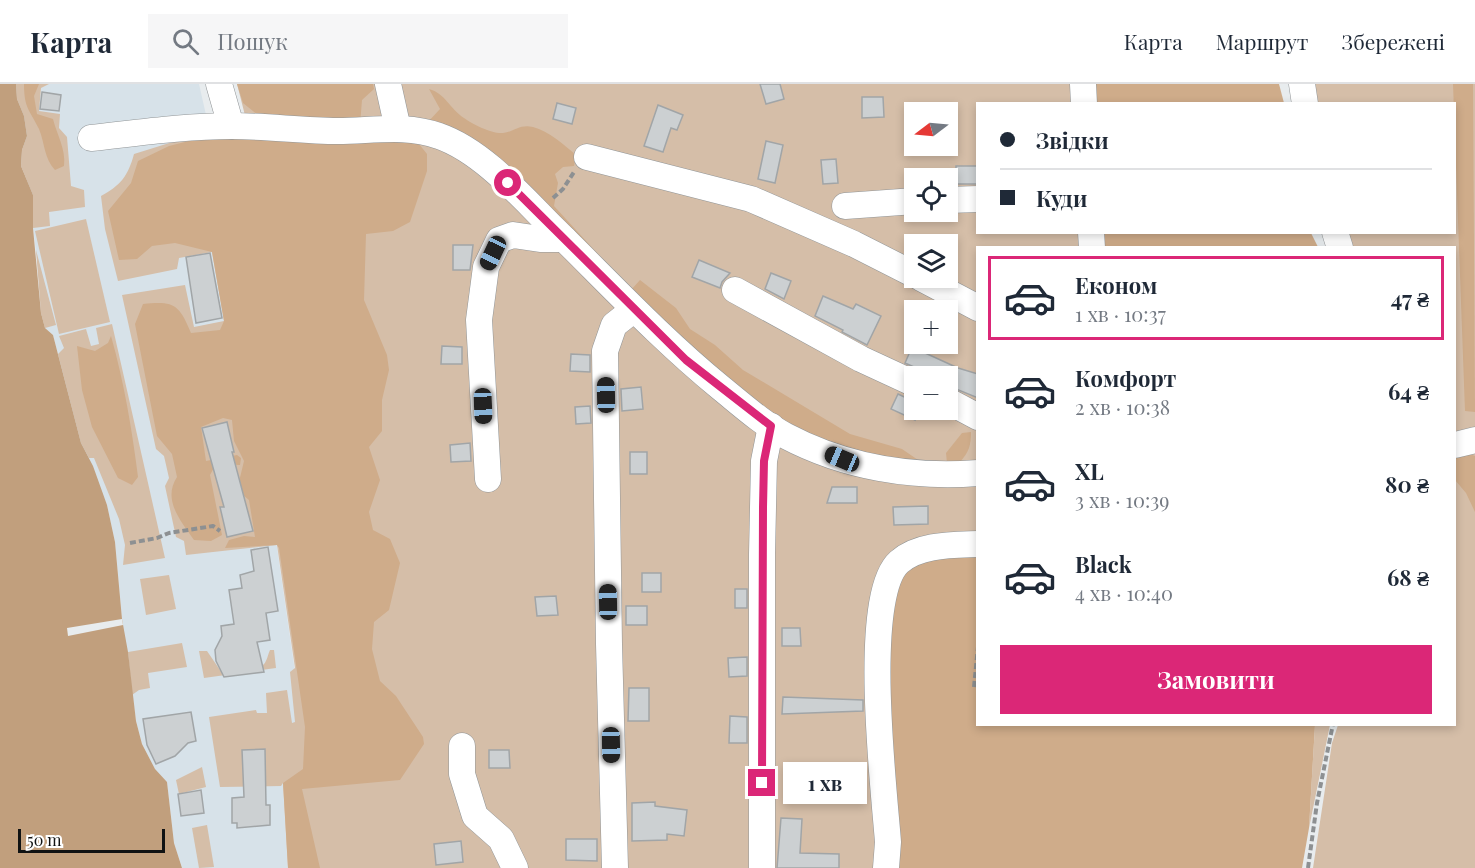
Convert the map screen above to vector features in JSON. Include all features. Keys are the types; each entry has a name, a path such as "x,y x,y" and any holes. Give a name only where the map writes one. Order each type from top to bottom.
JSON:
{"lane":[{"path":"219,84 231,126"},
{"path":"388,84 398,129"},
{"path":"1083,84 1084,102"},
{"path":"1302,84 1305,102"},
{"path":"91,138 159,130 231,126 337,131 398,129 439,135 464,148 508,183 633,310 686,360 786,436 842,459 894,472 953,475 976,473"},
{"path":"587,157 751,199 904,269"},
{"path":"958,200 976,199"},
{"path":"845,206 904,202"},
{"path":"488,479 479,320 486,267 499,240 513,235 540,239 564,239"},
{"path":"940,288 976,307"},
{"path":"735,290 861,359 904,379"},
{"path":"615,868 605,351 614,326 633,310"},
{"path":"958,406 976,416"},
{"path":"762,868 762,554 764,461 771,426"},
{"path":"1456,445 1475,440"},
{"path":"886,868 888,842 878,656 879,610 887,580 898,562 918,552 943,545 976,544"},
{"path":"462,746 462,774 476,816 501,839 515,868"}],"path":[{"path":"534,209 551,200 563,189 576,166 587,157"},
{"path":"130,543 197,528 213,526 220,531"},
{"path":"974,687 976,666"},
{"path":"1308,868 1317,803 1334,726"}],"shaded area":[{"path":"0,84 16,84 17,99 24,116 27,136 22,150 21,166 33,195 33,228 41,313 45,328 53,335 81,443 93,466 107,505 115,542 122,619 136,721 142,744 155,769 167,782 174,843 182,868 0,868"},
{"path":"16,84 199,84 211,137 207,224 243,428 276,540 303,727 303,769 283,784 288,868 182,868 174,843 167,782 155,770 142,744 136,721 122,619 115,542 107,505 81,443 53,335 45,328"},
{"path":"16,84 49,84 41,88 39,111 60,114 59,128 67,137 71,186 84,190 85,207 49,212 50,226 33,228 33,195 21,166 22,150 27,136 24,116 17,99"},
{"path":"24,84 39,84 34,96 37,114 53,119 64,160 64,166 55,170 49,161 39,129 26,104"},
{"path":"237,84 1079,84 1080,102 976,102 976,234 1087,234 1088,246 976,246 976,546 882,868 288,868 283,783 281,786 220,787 209,717 256,710 257,713 267,713 266,693 287,690 292,723 295,722 290,672 295,668 277,545 186,555 184,541 176,537 165,486 169,478 164,456 156,449 122,295 185,285 194,327 224,321 212,252 179,258 177,269 118,281 105,229 101,196 123,179 134,154 179,140 250,135"},
{"path":"237,84 373,84 374,89 362,100 360,125 258,115 243,103"},
{"path":"1088,84 1279,84 1284,102 1089,102"},
{"path":"1306,84 1475,84 1475,432 1456,437 1456,246 1344,246 1339,234 1456,234 1456,102 1309,102"},
{"path":"1453,84 1473,84 1475,412 1465,411 1456,166 1456,102 1454,102"},
{"path":"429,89 439,94 464,118 482,128 503,133 533,127 550,135 576,155 574,166 563,167 555,174 558,183 554,206 631,290 640,280 676,308 690,329 715,345 743,370 850,434 902,449 921,462 845,452 765,413 427,123 440,109"},
{"path":"205,137 415,139 427,154 427,171 410,222 393,231 366,234 364,300 387,355 389,370 382,400 382,431 369,447 380,480 369,512 373,530 390,539 400,563 389,610 374,622 372,649 380,681 396,696 423,737 424,744 400,780 302,789 320,868 288,868 283,783 303,769 305,727 279,548 277,545 225,548 229,540 244,536 255,537 249,500 237,490 244,461 234,441 232,420 223,418 201,427 206,461 237,455 241,458 240,465 216,464 210,475 222,535 211,541 194,540 184,525 172,502 173,486 177,477 172,454 157,436 135,324 143,304 162,303 179,310 191,333 220,330 224,321 212,252 175,243 152,246 137,259 119,260 108,211 131,183 138,161 169,146"},
{"path":"86,219 110,322 59,334 35,231"},
{"path":"1096,234 1312,234 1318,246 1096,246"},
{"path":"36,250 56,325 45,328 41,313"},
{"path":"112,324 165,558 123,565 125,545 119,519 94,458 89,458 81,443 58,354 64,348 59,336 86,329 91,346 99,344 96,328"},
{"path":"111,336 124,388 136,459 138,477 132,485 118,478 92,427 82,390 77,346 95,351 108,343"},
{"path":"971,432 969,448 960,462 947,463 946,453 962,433"},
{"path":"1475,446 1475,868 1313,868 1332,743 1338,726 1456,726 1456,450"},
{"path":"1467,453 1475,456 1475,512 1466,493 1456,481 1456,457"},
{"path":"976,549 976,726 1315,726 1309,828 1302,868 891,868 881,631 900,567"},
{"path":"169,575 176,609 146,615 140,579"},
{"path":"182,643 187,667 148,673 150,688 139,690 132,695 128,652"},
{"path":"270,650 274,650 276,668 204,678 199,651 207,651 220,670 243,672 255,670 265,663"},
{"path":"1315,726 1330,726 1309,828"},
{"path":"202,767 206,787 179,794 176,780"},
{"path":"207,825 214,867 199,868 192,828"}],"pier":[{"path":"122,619 123,625 68,636 67,628"}],"building":[{"path":"760,84 780,84 784,99 766,104"},
{"path":"42,92 61,95 59,111 40,109"},
{"path":"862,97 883,97 884,117 862,118"},
{"path":"557,103 576,108 572,124 553,119"},
{"path":"658,105 683,115 677,130 671,128 663,152 644,146"},
{"path":"766,141 783,145 775,183 758,179"},
{"path":"836,159 838,183 823,184 821,160"},
{"path":"956,166 976,166 976,184 958,184"},
{"path":"453,245 473,245 470,270 453,270"},
{"path":"210,253 222,318 196,323 186,257"},
{"path":"699,260 730,273 720,288 692,277"},
{"path":"771,273 791,281 784,299 765,289"},
{"path":"823,296 853,309 856,304 881,316 867,345 815,316"},
{"path":"442,346 462,347 462,364 441,364"},
{"path":"571,354 590,355 590,372 570,371"},
{"path":"909,354 927,354 954,366 912,366 905,363"},
{"path":"958,368 976,373 976,397 958,390"},
{"path":"641,387 643,409 622,411 621,389"},
{"path":"898,394 904,397 904,415 891,409"},
{"path":"590,406 591,423 576,424 575,407"},
{"path":"227,422 234,452 232,452 253,531 227,537 220,507 224,507 202,428"},
{"path":"470,443 471,461 451,462 450,445"},
{"path":"630,452 647,452 647,474 630,474"},
{"path":"832,487 857,487 857,503 827,503"},
{"path":"928,506 928,524 894,525 893,507"},
{"path":"268,547 278,611 266,613 270,640 257,642 264,672 224,677 216,661 215,650 222,636 221,626 234,624 229,590 242,588 240,575 254,571 251,550"},
{"path":"642,573 661,573 661,592 642,592"},
{"path":"735,589 747,589 747,608 735,608"},
{"path":"556,596 558,615 537,616 535,597"},
{"path":"626,606 647,606 647,625 626,625"},
{"path":"782,628 800,628 801,646 782,646"},
{"path":"747,657 747,676 729,677 728,658"},
{"path":"629,688 649,688 649,721 628,721"},
{"path":"783,697 863,700 863,711 782,714"},
{"path":"191,712 196,741 188,743 175,756 156,764 147,745 143,719"},
{"path":"730,716 747,717 747,743 729,743"},
{"path":"265,749 266,805 270,805 270,825 237,828 237,823 232,823 232,798 244,797 242,750"},
{"path":"489,750 509,750 510,768 489,768"},
{"path":"201,790 204,813 181,816 178,794"},
{"path":"655,802 655,806 687,810 684,836 667,834 667,840 632,841 632,803"},
{"path":"781,818 802,819 800,853 839,854 839,868 777,868"},
{"path":"566,839 597,839 597,861 566,860"},
{"path":"461,841 463,862 436,865 434,844"}],"route":[{"path":"508,183 633,310 686,360 753,415 771,426 764,461 762,783"}]}
